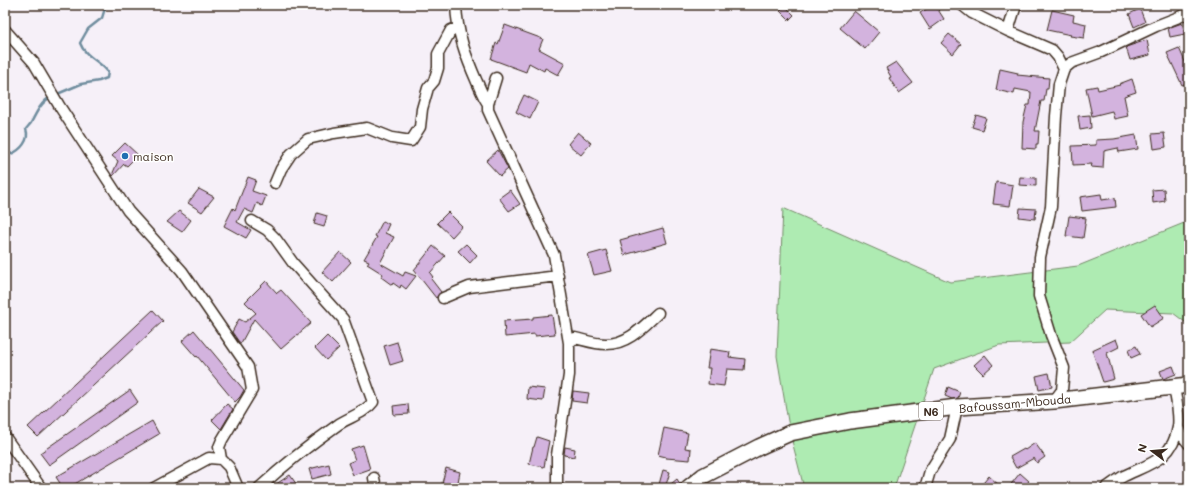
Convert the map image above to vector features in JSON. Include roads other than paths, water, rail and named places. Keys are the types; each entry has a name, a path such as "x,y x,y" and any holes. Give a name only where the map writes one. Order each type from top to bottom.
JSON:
{"highway":[{"name":"Bafoussam-Mbouda","path":"688,488 703,476 790,433 850,422 957,407 1054,401 1182,386"}],"street":[{"path":"456,5 461,44 481,93 488,104"},
{"path":"962,5 972,13 1008,31 1052,50 1058,57 1064,69"},
{"path":"1008,31 1016,5"},
{"path":"1054,401 1062,390 1064,368 1051,335 1039,296 1040,257 1051,207 1059,84 1064,69 1071,63 1101,52 1156,26 1189,14"},
{"path":"275,183 281,169 291,154 308,140 334,133 367,128 392,138 411,141 420,127 422,109 428,88 434,81 438,68 438,54 451,30 458,28"},
{"path":"5,30 34,63 60,107 128,211 182,271 248,367 252,390 222,440 220,447 221,459"},
{"path":"496,78 488,104 488,110 554,255 569,343 569,375 557,455 557,488"},
{"path":"252,221 267,230 275,238 293,263 343,318 373,402 369,407 341,423 313,444 259,488"},
{"path":"443,298 469,287 558,276"},
{"path":"569,343 575,338 606,344 622,342 635,334 658,313"},
{"path":"1106,488 1123,477 1147,467 1158,460 1174,442 1178,426 1182,386"},
{"path":"925,488 930,471 950,439 957,407"},
{"path":"1178,426 1183,438 1189,444"},
{"path":"5,437 41,488"},
{"path":"154,488 209,458 221,459 229,467 238,488"}],"waterway":[{"path":"55,95 81,84 107,78 108,72 105,68 85,52 80,43 88,29 102,18 106,5"},
{"path":"5,112 7,153 11,154 24,144 27,137 26,129 42,104 51,97"}],"place":[{"name":"maison","path":"125,156"}]}
